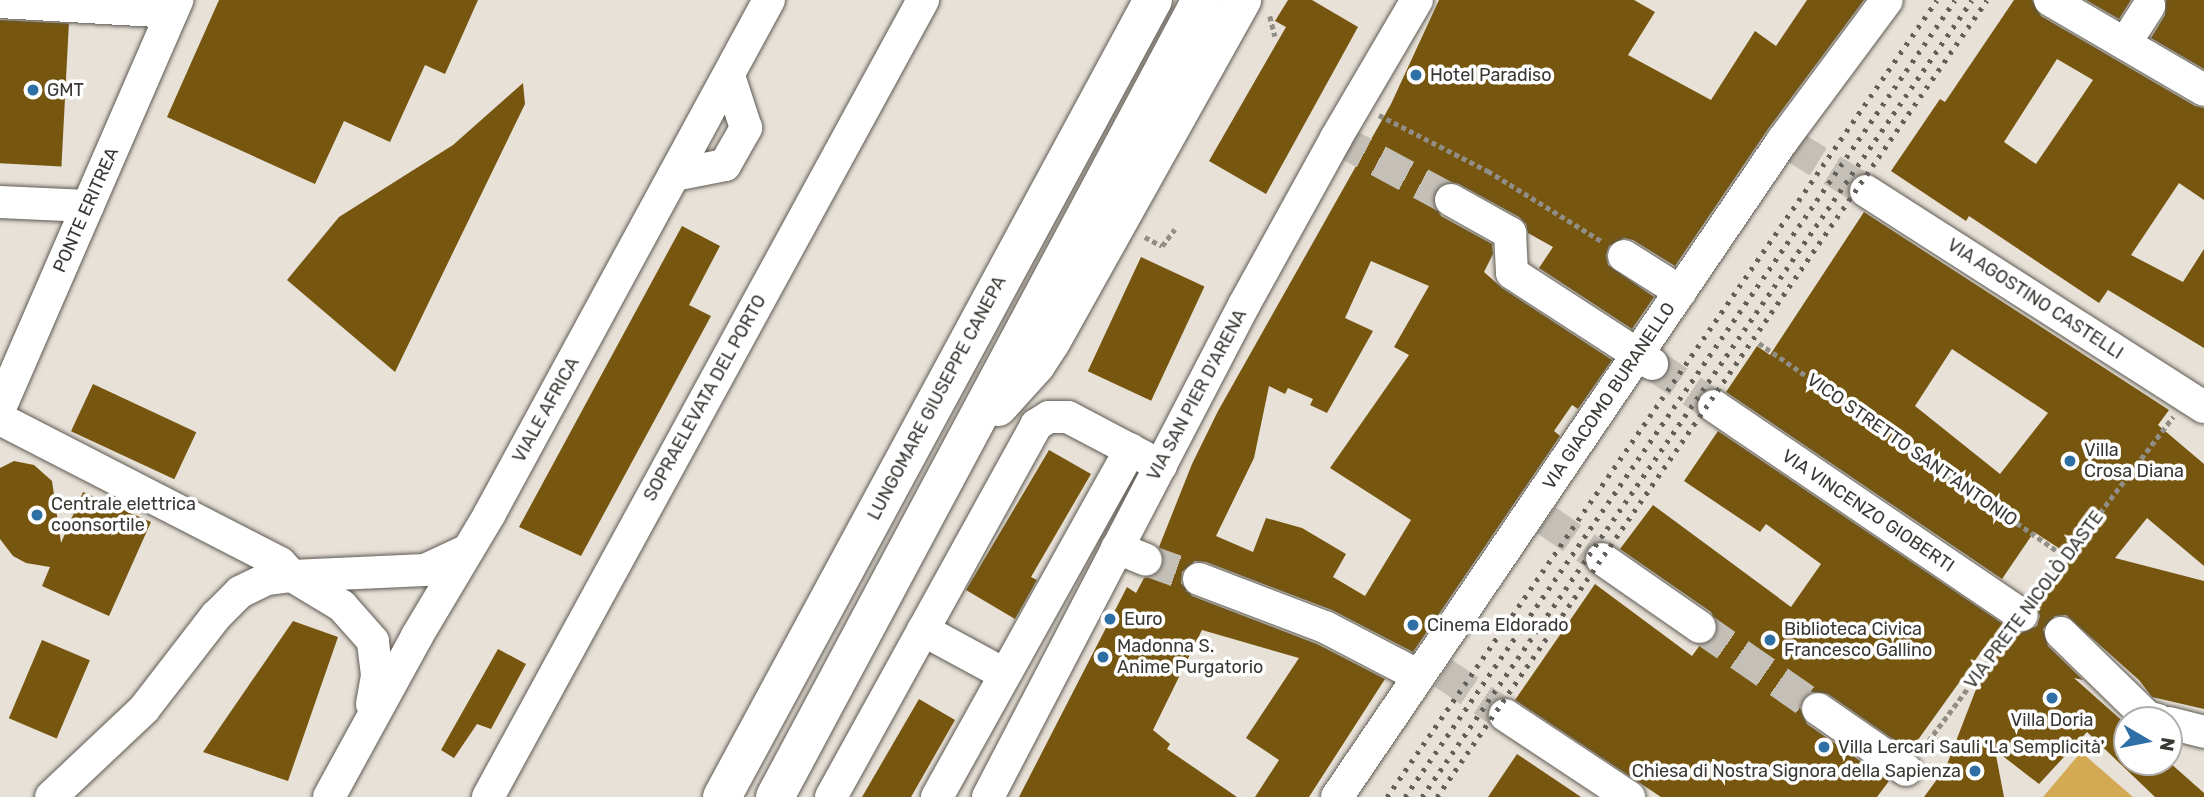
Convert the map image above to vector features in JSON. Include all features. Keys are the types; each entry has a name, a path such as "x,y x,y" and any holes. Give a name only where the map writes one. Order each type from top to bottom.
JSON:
{"highway":[{"name":"LUNGOMARE GIUSEPPE CANEPA","path":"722,797 1153,0"},
{"path":"775,797 969,440 1017,341 1201,0"},
{"path":"969,440 1036,365 1257,4"}],"street":[{"name":"SOPRAELEVATA DEL PORTO","path":"488,797 923,0"},
{"name":"VIA SAN PIER D'ARENA","path":"988,797 1244,305 1356,103 1417,0"},
{"name":"VIA GIACOMO BURANELLO","path":"1337,797 1430,671 1539,515 1644,359 1681,292 1887,0"},
{"path":"2050,0 2204,90"},
{"name":"PONTE ERITREA","path":"0,2 175,6 0,408"},
{"path":"2126,42 2149,6"},
{"name":"VIALE AFRICA","path":"329,797 729,76 764,7"},
{"name":"VIA AGOSTINO CASTELLI","path":"1866,191 2200,405"},
{"path":"1451,200 1510,233 1512,273 1644,359"},
{"path":"0,202 88,206"},
{"path":"1624,256 1681,292"},
{"name":"VIA VINCENZO GIOBERTI","path":"1714,406 2022,615"},
{"path":"831,797 1036,425 1049,418 1068,417 1161,466"},
{"path":"0,419 279,564 292,576 342,606 373,641 377,675 367,725"},
{"path":"937,797 1003,674 1131,449"},
{"path":"1116,548 1146,560"},
{"path":"51,797 144,709 216,616 240,592 267,579 292,576 425,570 466,551"},
{"path":"1602,559 1700,627"},
{"path":"1199,579 1430,671"},
{"path":"923,629 1003,674"},
{"path":"2061,633 2136,706"},
{"path":"1818,709 1906,770"},
{"path":"1506,715 1629,797"},
{"path":"2183,727 2204,732"}],"path":[{"path":"1257,4 1270,16 1275,36"},
{"path":"1356,103 1489,171 1624,256"},
{"name":"VICO STRETTO SANT'ANTONIO","path":"1759,343 2066,556"},
{"name":"VIA PRETE NICOLÒ DASTE","path":"1906,770 2066,556 2200,405"}],"shaded area":[{"path":"2081,752 2133,797 2043,797"}],"building":[{"path":"219,0 478,0 445,74 425,65 390,142 344,121 315,184 167,117"},
{"path":"1288,0 1312,0 1358,27 1266,194 1209,161 1286,27 1275,21"},
{"path":"1439,0 1634,0 1655,12 1628,55 1711,100 1755,31 1776,46 1807,0 1864,0 1768,129 1675,266 1633,240 1624,238 1609,246 1606,255 1608,265 1654,297 1632,329 1539,268 1553,247 1528,233 1526,224 1519,217 1459,184 1450,182 1435,190 1433,201 1441,216 1492,244 1493,254 1484,272 1502,288 1612,360 1578,409 1572,405 1554,431 1560,436 1413,652 1332,610 1206,562 1195,561 1182,572 1181,583 1192,596 1317,644 1385,679 1309,797 1255,797 1279,760 1246,738 1299,658 1202,630 1153,730 1170,744 1167,749 1237,797 1019,797 1127,587 1136,593 1144,578 1157,575 1163,568 1164,557 1159,547 1192,464 1218,411 1391,104","holes":["1371,261 1429,286 1394,347 1409,355 1330,468 1411,520 1365,596 1333,577 1346,554 1302,528 1266,518 1253,552 1216,536 1254,458 1269,386 1285,394 1288,388 1313,399 1310,405 1327,413 1373,331 1345,318"]},
{"path":"2014,0 2032,0 2041,16 2195,106 2204,108 2204,200 2179,183 2131,255 2183,282 2204,249 2204,348 2108,290 2099,303 1969,216 1966,221 1891,171 1940,99 1945,102","holes":["2057,59 2093,80 2036,164 2004,142"]},
{"path":"2086,0 2131,0 2119,19"},
{"path":"2166,0 2204,0 2204,69 2151,38 2165,15"},
{"name":"GMT","path":"0,20 69,24 61,166 0,163"},
{"path":"523,83 525,104 395,372 287,280 339,217 453,145"},
{"path":"1864,212 2169,410 2158,425 2204,464 2204,566 2147,518 2115,558 2204,581 2204,709 2152,697 2139,680 2066,615 2055,616 2043,629 2048,646 2083,680 2074,678 2113,713 2113,757 2087,732 2039,784 1995,750 2004,797 1924,797 1946,767 1995,640 1991,638 1910,751 1828,694 1811,692 1803,698 1800,708 1807,724 1889,781 1877,797 1661,797 1515,700 1595,584 1692,656 1700,645 1715,638 1718,628 1711,612 1620,549 1653,505 1791,607 1821,564 1766,524 1760,532 1684,481 1718,431 2012,630 2021,633 2037,626 2040,616 2035,603 2071,556 2034,532 2002,579 1726,392 1757,346 1770,355","holes":["1952,349 2048,413 2000,474 1915,406"]},
{"path":"682,226 720,246 689,305 711,316 581,556 519,527"},
{"path":"1141,257 1204,287 1151,401 1088,371"},
{"path":"93,384 196,432 174,479 71,431"},
{"path":"1049,450 1091,474 1031,577 1037,580 1015,619 966,590"},
{"path":"14,461 34,465 52,481 61,543 83,492 151,522 109,616 42,586 50,567 26,563 13,556 0,539 0,468"},
{"path":"293,621 338,637 288,781 203,752"},
{"path":"42,640 90,660 57,739 9,718"},
{"path":"498,649 526,664 491,729 477,724 454,758 441,750"},
{"path":"919,699 955,720 911,797 862,797"},
{"path":"1517,754 1581,797 1488,797"},
{"path":"2183,774 2204,793 2204,797 2155,797 2133,776"}],"tunnel":[{"path":"1336,138 1451,200"},
{"path":"1791,145 1866,191"},
{"path":"1652,364 1714,406"},
{"path":"1546,520 1602,559"},
{"path":"1146,560 1199,579"},
{"path":"1700,627 1818,709"},
{"path":"1443,673 1505,715"}],"railway":[{"path":"1387,797 1937,0"},
{"path":"1405,797 1955,0"},
{"path":"1422,797 1972,0"},
{"path":"1437,797 1987,0"}],"place":[{"name":"Hotel Paradiso","path":"1416,75"},
{"name":"GMT","path":"33,90"},
{"name":"Villa Crosa Diana","path":"2070,461"},
{"name":"Centrale elettrica coonsortile","path":"37,515"},
{"name":"Euro","path":"1110,619"},
{"name":"Cinema Eldorado","path":"1413,625"},
{"name":"Biblioteca Civica Francesco Gallino","path":"1770,640"},
{"name":"Madonna S. Anime Purgatorio","path":"1103,657"},
{"name":"Villa Doria","path":"2052,698"},
{"name":"Villa Lercari Sauli 'La Semplicità'","path":"1824,747"},
{"name":"Chiesa di Nostra Signora della Sapienza","path":"1975,771"}]}
